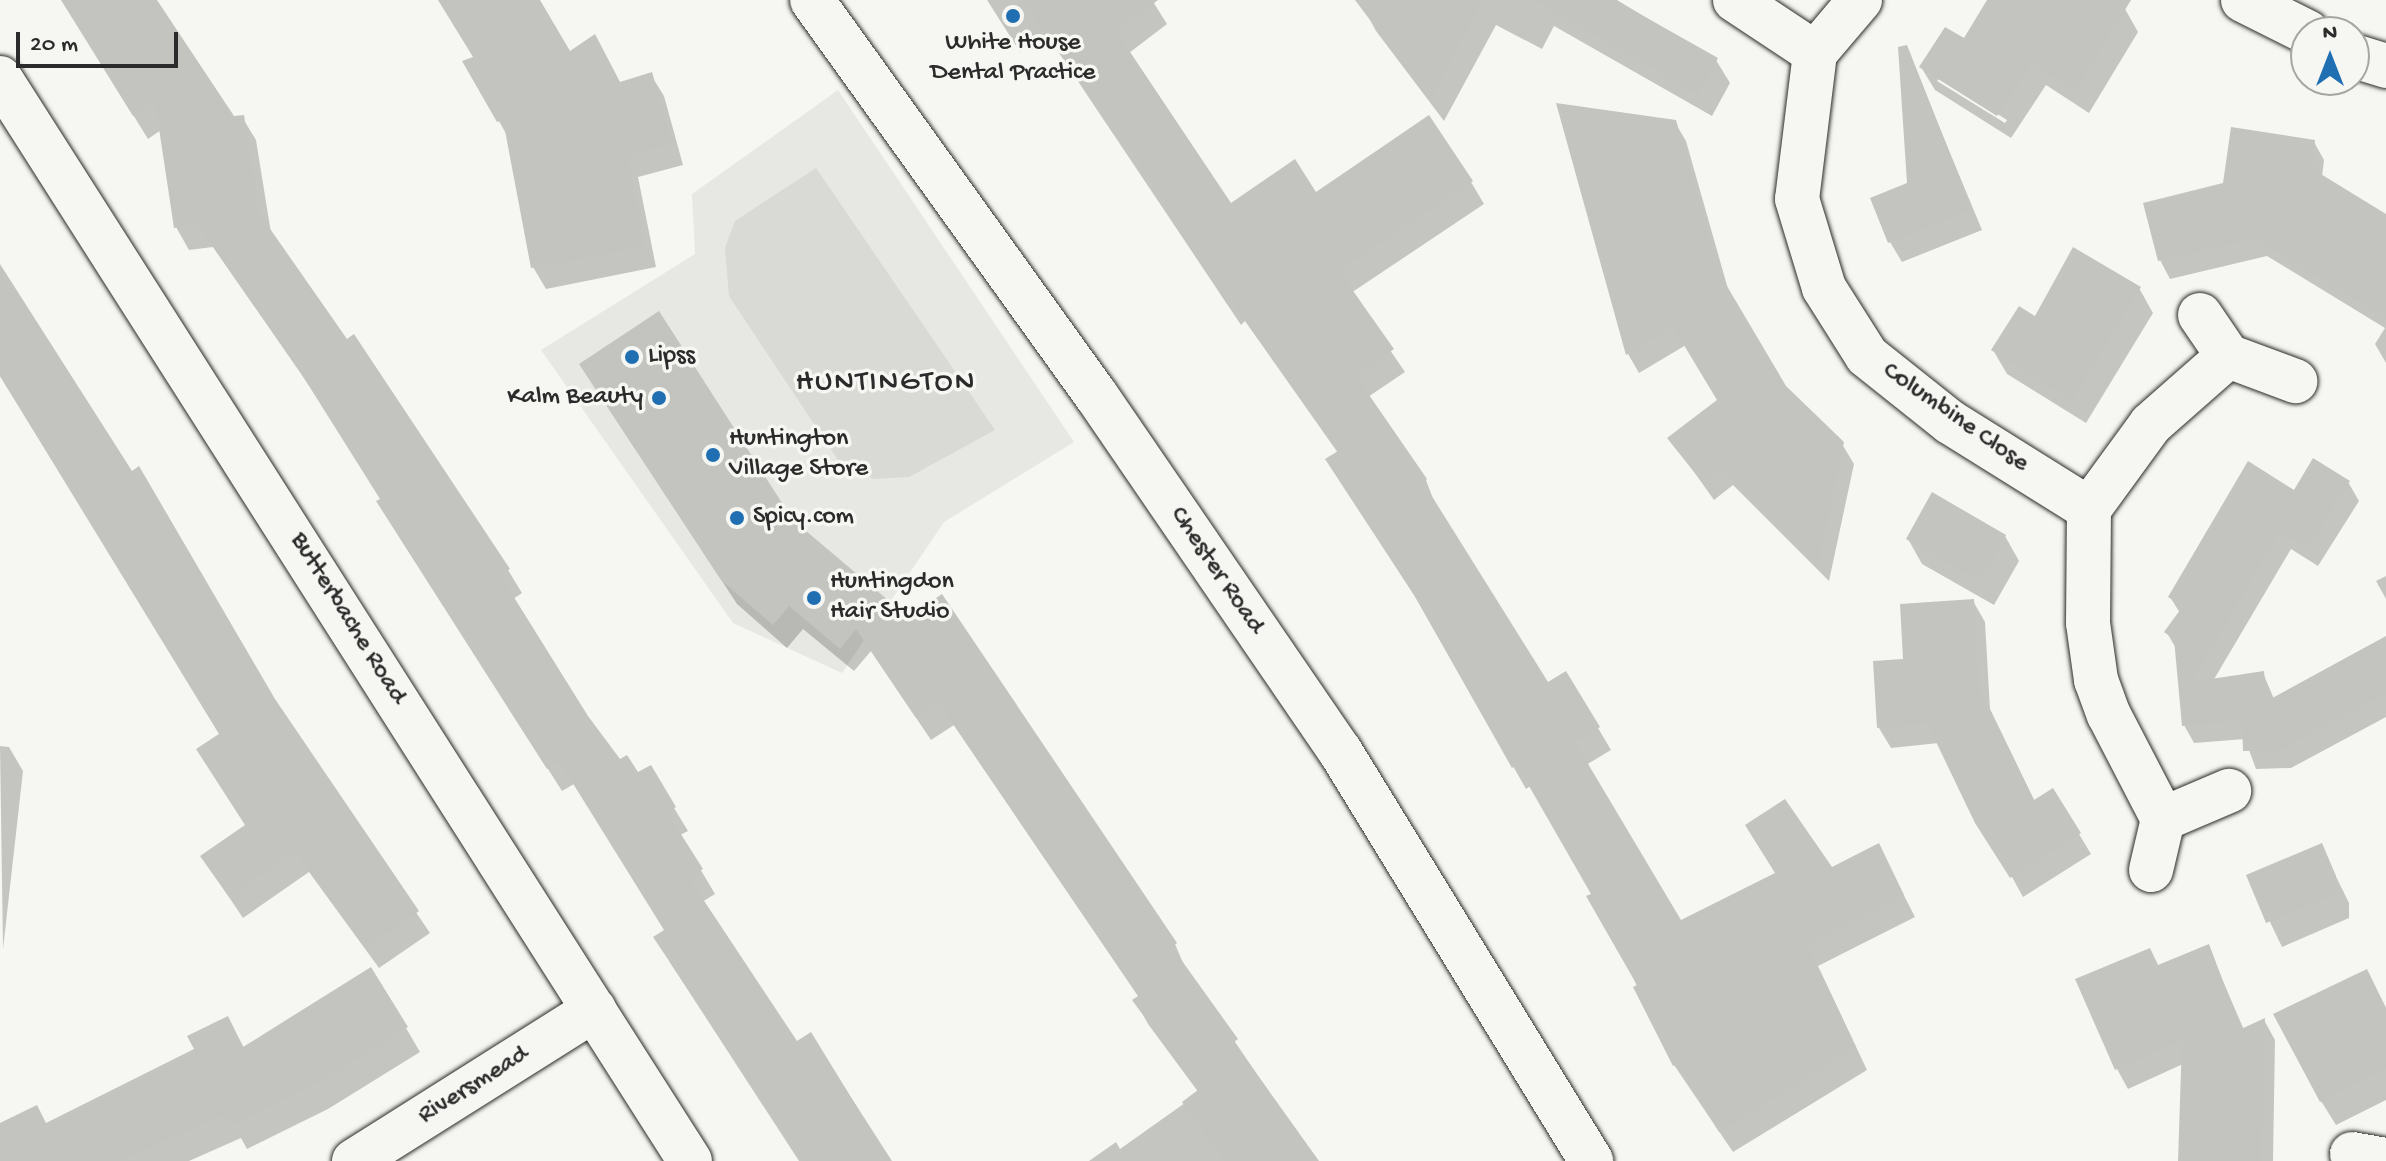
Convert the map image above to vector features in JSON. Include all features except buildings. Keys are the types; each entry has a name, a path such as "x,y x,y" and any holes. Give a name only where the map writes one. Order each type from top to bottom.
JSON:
{"street":[{"name":"Chester Road","path":"812,0 1096,395 1340,751 1591,1161"},
{"path":"1735,0 1815,53 1860,0"},
{"path":"2243,0 2290,24"},
{"name":"Columbine Close","path":"1815,53 1797,199 1824,288 1867,356 1950,422 2089,509"},
{"name":"Butterbache Road","path":"0,78 690,1161"},
{"path":"2200,315 2228,356 2295,381"},
{"path":"2151,870 2163,819 2096,680 2088,623 2089,509 2151,424 2228,356"},
{"path":"2163,819 2229,791"},
{"name":"Riversmead","path":"354,1161 594,1010"}],"shaded area":[{"path":"838,90 1074,442 944,522 842,673 733,623 541,350 695,254 692,194"},
{"path":"816,168 995,430 909,477 873,479 838,460 729,296 725,248 735,221"}],"place":[{"name":"White House Dental Practice","path":"1013,16"},
{"name":"Lipss","path":"632,357"},
{"name":"Kalm Beauty","path":"659,398"},
{"name":"Huntington Village Store","path":"713,455"},
{"name":"Spicy.com","path":"737,518"},
{"name":"Huntingdon Hair Studio","path":"814,598"}],"district":[{"name":"HUNTINGTON","path":"886,384"}]}
